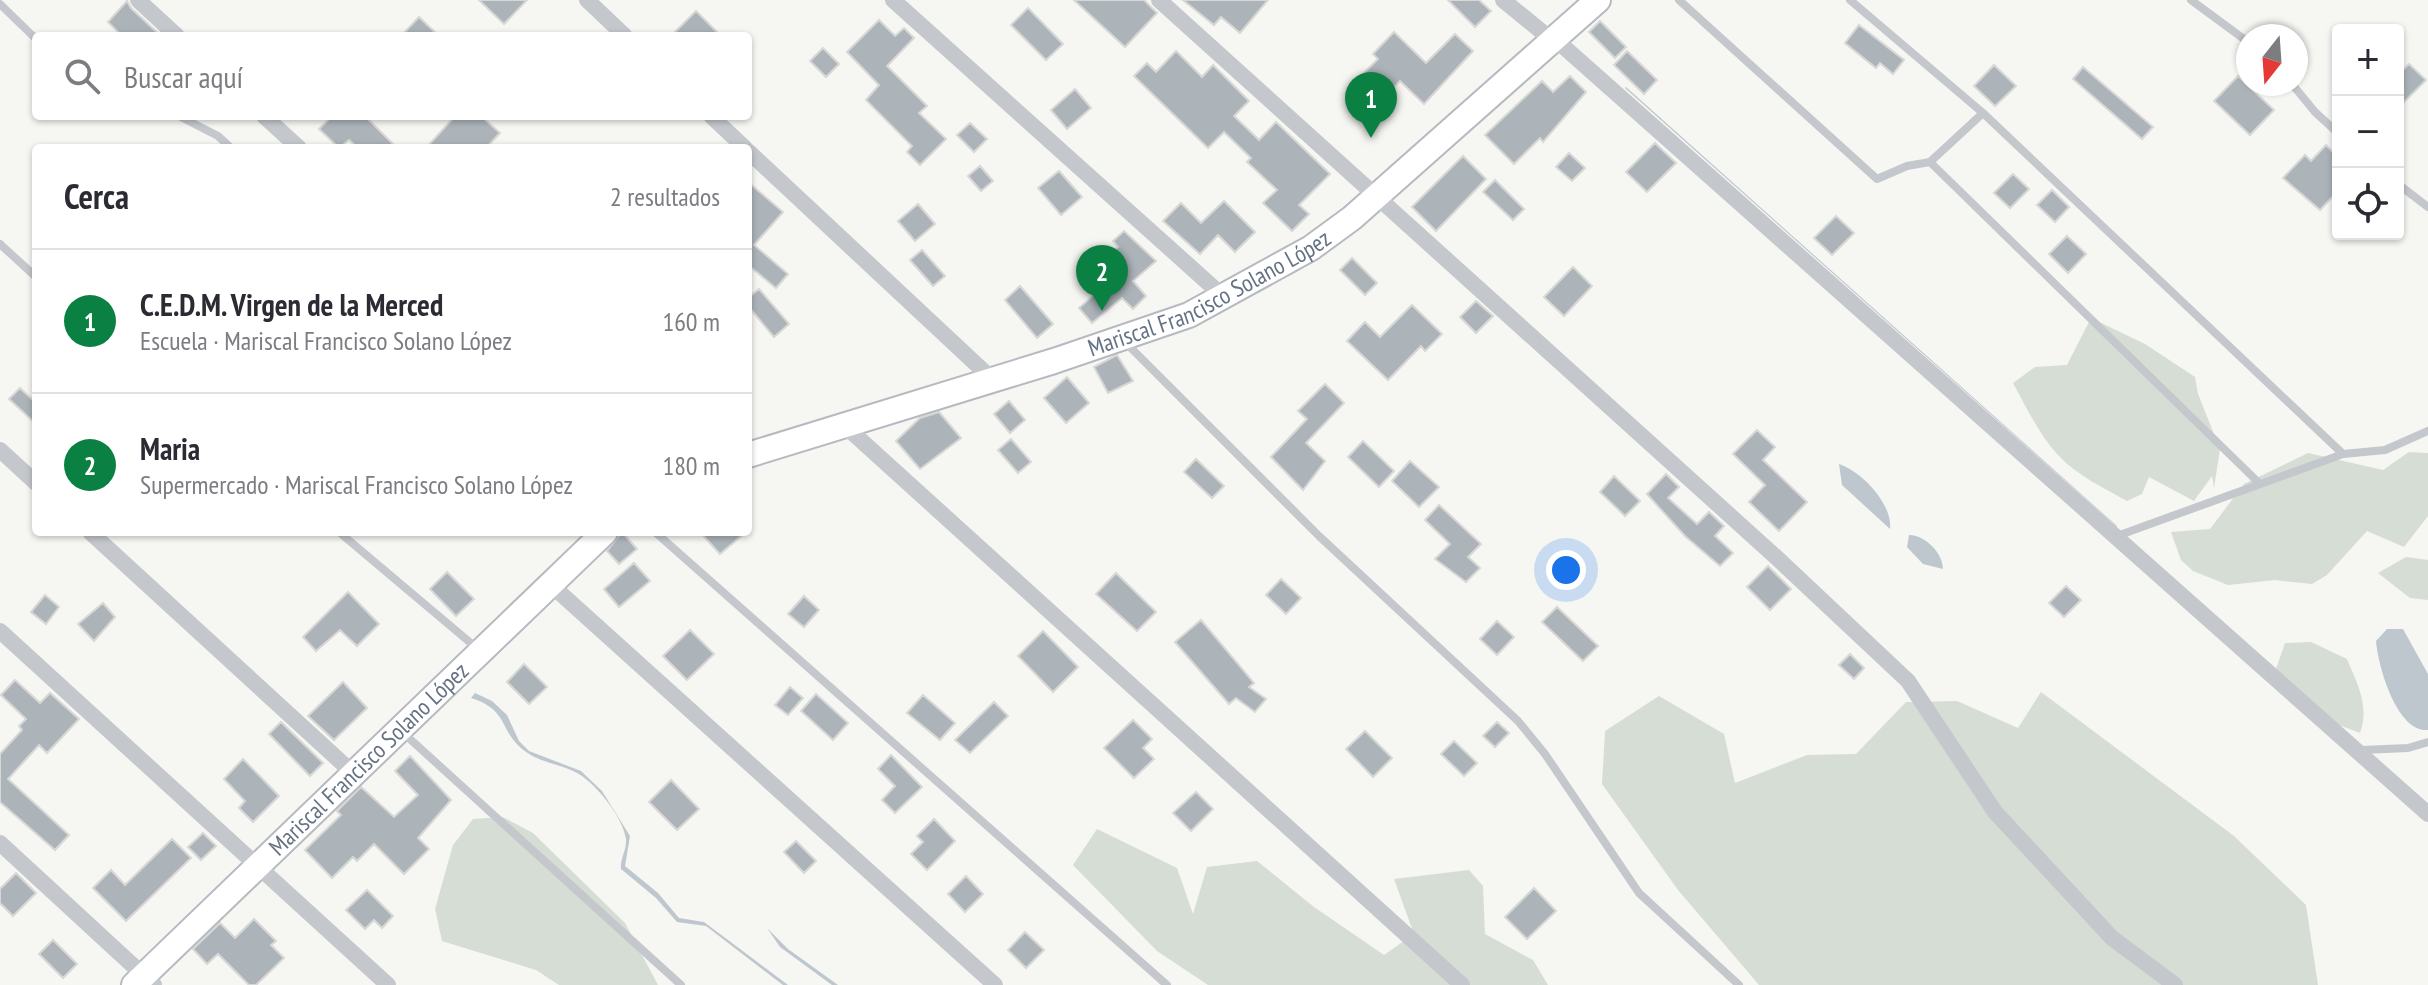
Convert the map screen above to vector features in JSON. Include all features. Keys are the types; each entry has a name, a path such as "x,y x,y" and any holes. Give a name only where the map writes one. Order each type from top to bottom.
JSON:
{"main road":[{"name":"Mariscal Francisco Solano López","path":"752,454 1123,339 1225,298 1311,248 1376,198 1598,0"},
{"name":"Mariscal Francisco Solano López","path":"144,982 256,866 601,536"}],"street":[{"path":"138,0 173,32"},
{"path":"587,0 621,32"},
{"path":"893,0 1225,298"},
{"path":"1159,0 1777,558 1908,681 1995,812 2112,938 2175,985"},
{"path":"1503,0 1554,40 2428,814"},
{"path":"268,120 295,144"},
{"path":"715,120 736,144"},
{"path":"752,159 992,379"},
{"path":"844,425 1462,985"},
{"path":"0,450 32,479"},
{"path":"94,536 353,773"},
{"path":"549,583 995,985"},
{"path":"0,631 388,985"},
{"path":"0,843 144,982"}],"lane":[{"path":"1679,0 1873,177 1884,178 1907,166 1930,162 1983,113"},
{"path":"1850,0 1983,113 2343,454"},
{"path":"2191,0 2236,33"},
{"path":"0,4 32,35"},
{"path":"2302,96 2332,128"},
{"path":"187,120 210,131 226,144"},
{"path":"1930,162 2260,484"},
{"path":"2404,189 2428,207"},
{"path":"0,244 32,273"},
{"path":"1123,339 1319,536 1518,721 1545,754 1639,893 1739,985"},
{"path":"2117,536 2343,454 2385,450 2428,431"},
{"path":"344,536 480,651"},
{"path":"660,536 1167,985"},
{"path":"398,728 681,985"},
{"path":"2356,750 2408,748 2428,742"}],"shaded area":[{"path":"1625,88 2117,526 2117,527"},
{"path":"2091,318 2145,344 2195,377 2198,394 2220,449 2214,488 2212,476 2194,501 2149,477 2142,494 2127,501 2066,463 2046,440 2028,411 2013,383 2035,367 2067,365"},
{"path":"2409,452 2428,453 2428,516 2404,547 2367,531 2327,575 2312,584 2275,580 2228,585 2193,571 2181,560 2171,532 2210,529 2244,484 2308,453 2383,470"},
{"path":"1839,464 1857,474 1874,490 1886,509 1890,529 1842,485"},
{"path":"1909,535 1921,538 1932,546 1940,557 1943,569 1923,564 1907,547"},
{"path":"2406,557 2428,560 2428,600 2410,598 2378,573"},
{"path":"2387,629 2403,629 2428,674 2428,730 2417,728 2407,721 2391,696 2376,641"},
{"path":"2311,642 2347,659 2363,704 2360,733 2339,725 2276,669 2285,643"},
{"path":"2041,692 2234,836 2306,905 2318,985 1759,985 1678,890 1602,784 1605,731 1659,696 1724,734 1735,783 1807,755 1856,754 1906,702 1957,701 2018,728"},
{"path":"475,693 492,701 507,715 519,741 529,751 581,771 602,791 630,836 625,866 658,893 679,918 704,922 788,985 783,985 706,926 677,922 656,898 621,869 626,843 624,830 598,791 573,771 540,760 522,749 492,708 471,698"},
{"path":"503,817 533,833 625,923 658,985 559,985 536,970 442,941 435,909 453,845 473,819"},
{"path":"1097,829 1177,868 1193,914 1207,867 1257,861 1314,907 1384,955 1414,934 1394,879 1469,870 1483,886 1485,934 1533,960 1548,985 1208,985 1157,951 1073,865"},
{"path":"767,928 788,949 838,985 832,985 780,947"}],"building":[{"path":"479,0 527,0 504,24"},
{"path":"1074,0 1144,0 1157,13 1125,47"},
{"path":"1183,0 1268,0 1240,33 1221,17 1214,25"},
{"path":"1448,0 1479,0 1491,11 1475,27"},
{"path":"127,1 157,32 118,32 108,22"},
{"path":"1028,8 1063,44 1046,60 1011,25"},
{"path":"696,11 717,32 675,32"},
{"path":"419,17 435,32 405,32"},
{"path":"879,20 895,36 904,28 914,38 887,66 927,106 919,113 946,139 920,165 907,152 912,146 866,100 879,85 847,52"},
{"path":"1600,21 1626,47 1615,58 1589,32"},
{"path":"1859,25 1904,60 1893,74 1880,63 1876,68 1845,43"},
{"path":"1394,32 1426,63 1455,34 1473,51 1424,104 1400,81 1372,110 1349,88 1378,59 1373,54"},
{"path":"823,48 839,64 826,77 810,61"},
{"path":"1176,51 1202,77 1213,65 1249,101 1234,116 1259,140 1276,122 1330,174 1299,205 1309,214 1292,231 1263,203 1277,190 1247,162 1251,158 1224,132 1208,148 1134,76 1147,63 1156,72"},
{"path":"1627,51 1657,80 1644,94 1614,65"},
{"path":"2409,64 2426,80 2404,102 2404,96 2404,69"},
{"path":"1994,65 2016,86 1995,106 1974,86"},
{"path":"2083,67 2153,127 2142,139 2073,79"},
{"path":"1570,76 1586,92 1543,142 1540,138 1514,164 1485,135 1542,81 1553,92"},
{"path":"2236,78 2236,96 2259,96 2274,110 2250,135 2214,101"},
{"path":"1075,89 1091,108 1067,129 1051,110"},
{"path":"328,120 369,120 393,144 354,144 349,140 344,144 335,144 319,129"},
{"path":"451,120 485,120 500,133 490,144 430,144"},
{"path":"970,123 987,139 974,152 957,135"},
{"path":"1655,143 1676,163 1647,192 1626,172"},
{"path":"2326,145 2332,151 2332,197 2320,210 2283,178 2305,155 2311,161"},
{"path":"1569,153 1585,168 1572,181 1556,167"},
{"path":"1463,156 1486,179 1436,231 1412,207"},
{"path":"980,166 993,181 981,191 968,176"},
{"path":"1059,171 1082,197 1061,215 1038,188"},
{"path":"2013,174 2029,189 2010,208 1994,193"},
{"path":"1495,180 1524,209 1513,220 1483,192"},
{"path":"752,185 783,212 754,245 788,274 776,288 752,268"},
{"path":"2052,190 2069,207 2055,222 2037,205"},
{"path":"1224,201 1255,232 1235,252 1218,235 1200,254 1163,221 1181,203 1201,223"},
{"path":"918,204 935,224 915,241 898,221"},
{"path":"1836,216 1854,233 1832,255 1814,238"},
{"path":"1124,231 1156,261 1133,281 1146,296 1133,309 1122,298 1092,323 1079,308 1094,295 1080,279 1118,247 1113,241"},
{"path":"2067,236 2086,254 2068,273 2049,254"},
{"path":"922,250 945,276 933,286 910,260"},
{"path":"1352,258 1377,283 1365,295 1340,270"},
{"path":"1573,267 1592,286 1564,316 1544,297"},
{"path":"1020,286 1053,324 1037,338 1005,300"},
{"path":"759,289 789,324 774,337 752,311 752,295"},
{"path":"1476,301 1493,316 1476,333 1460,317"},
{"path":"1412,305 1442,334 1425,351 1421,346 1388,380 1347,341 1365,322 1380,337"},
{"path":"1117,355 1133,381 1108,393 1094,367"},
{"path":"1067,377 1089,403 1066,423 1044,398"},
{"path":"1325,384 1344,403 1306,443 1325,461 1303,490 1271,457 1307,419 1298,411"},
{"path":"20,388 32,399 32,420 9,399"},
{"path":"1009,401 1025,420 1010,433 994,414"},
{"path":"939,412 961,438 920,469 896,441 920,418"},
{"path":"1757,430 1775,447 1763,460 1807,502 1779,531 1749,502 1765,485 1733,454"},
{"path":"1011,439 1031,462 1018,473 998,450"},
{"path":"1363,441 1394,471 1379,487 1348,457"},
{"path":"1196,459 1224,486 1212,498 1184,472"},
{"path":"1410,461 1439,487 1419,507 1392,481"},
{"path":"1666,474 1679,487 1668,498 1697,524 1709,512 1724,526 1715,536 1733,553 1720,566 1685,536 1647,494"},
{"path":"1614,476 1640,501 1625,516 1600,492"},
{"path":"1439,505 1481,544 1468,557 1480,568 1466,582 1435,559 1450,544 1425,520"},
{"path":"619,536 626,536 637,549 619,564 607,551"},
{"path":"704,536 741,536 720,554"},
{"path":"634,563 650,581 619,607 604,589"},
{"path":"1768,566 1791,589 1770,610 1747,587"},
{"path":"447,572 474,599 456,616 430,589"},
{"path":"1116,573 1156,612 1137,631 1096,594"},
{"path":"1281,579 1301,598 1286,614 1266,595"},
{"path":"2066,586 2081,600 2064,617 2049,603"},
{"path":"348,592 379,624 357,646 340,630 316,651 303,637"},
{"path":"45,595 59,607 46,624 31,612"},
{"path":"804,596 819,610 804,627 788,614"},
{"path":"103,603 115,617 94,641 78,624"},
{"path":"1557,607 1598,646 1583,661 1542,622"},
{"path":"1201,620 1254,683 1249,687 1266,699 1255,712 1236,698 1229,704 1175,642"},
{"path":"1497,621 1514,637 1497,655 1480,639"},
{"path":"690,630 714,654 687,680 663,656"},
{"path":"1043,631 1078,667 1053,692 1018,656"},
{"path":"1850,654 1864,668 1854,679 1839,665"},
{"path":"524,664 547,687 529,704 507,682"},
{"path":"15,680 40,703 50,693 79,719 47,753 39,745 8,779 69,835 55,850 0,802 0,754 22,730 19,726 26,719 1,695"},
{"path":"343,682 367,708 334,740 308,716"},
{"path":"790,687 803,698 788,715 775,705"},
{"path":"816,694 848,723 833,740 801,711"},
{"path":"923,695 955,723 940,740 907,713"},
{"path":"994,702 1008,716 970,753 955,740"},
{"path":"1133,720 1152,739 1143,748 1154,759 1134,778 1104,748"},
{"path":"281,722 323,763 310,776 269,734"},
{"path":"1497,722 1509,733 1495,747 1483,736"},
{"path":"1365,731 1392,758 1373,777 1346,749"},
{"path":"1454,741 1477,763 1464,776 1441,754"},
{"path":"891,755 922,787 895,813 882,800 895,786 878,769"},
{"path":"410,756 451,800 418,838 429,849 404,874 374,844 357,861 353,857 332,878 305,850 341,815 337,811 361,787 394,817 418,795 395,771"},
{"path":"243,759 279,796 253,822 239,808 245,801 224,779"},
{"path":"671,780 699,809 677,830 649,802"},
{"path":"1196,792 1213,809 1191,831 1173,813"},
{"path":"934,819 955,841 927,870 911,854 923,842 917,836"},
{"path":"203,833 216,846 201,860 188,847"},
{"path":"172,839 191,858 126,921 93,888 111,870 125,885"},
{"path":"796,841 816,861 804,873 784,852"},
{"path":"16,873 36,893 13,916 0,903 0,889"},
{"path":"966,876 983,894 965,912 948,894"},
{"path":"1534,888 1556,911 1527,939 1505,917"},
{"path":"367,890 393,916 382,928 374,920 365,929 346,910"},
{"path":"254,919 276,941 271,945 284,958 256,985 249,985 218,954 207,964 193,949 220,923 235,938"},
{"path":"1025,932 1044,950 1026,968 1008,950"},
{"path":"53,940 77,964 63,978 39,954"}],"place":[{"name":"C.E.D.M. Virgen de la Merced","path":"1371,138"},
{"name":"Maria","path":"1102,311"}]}
